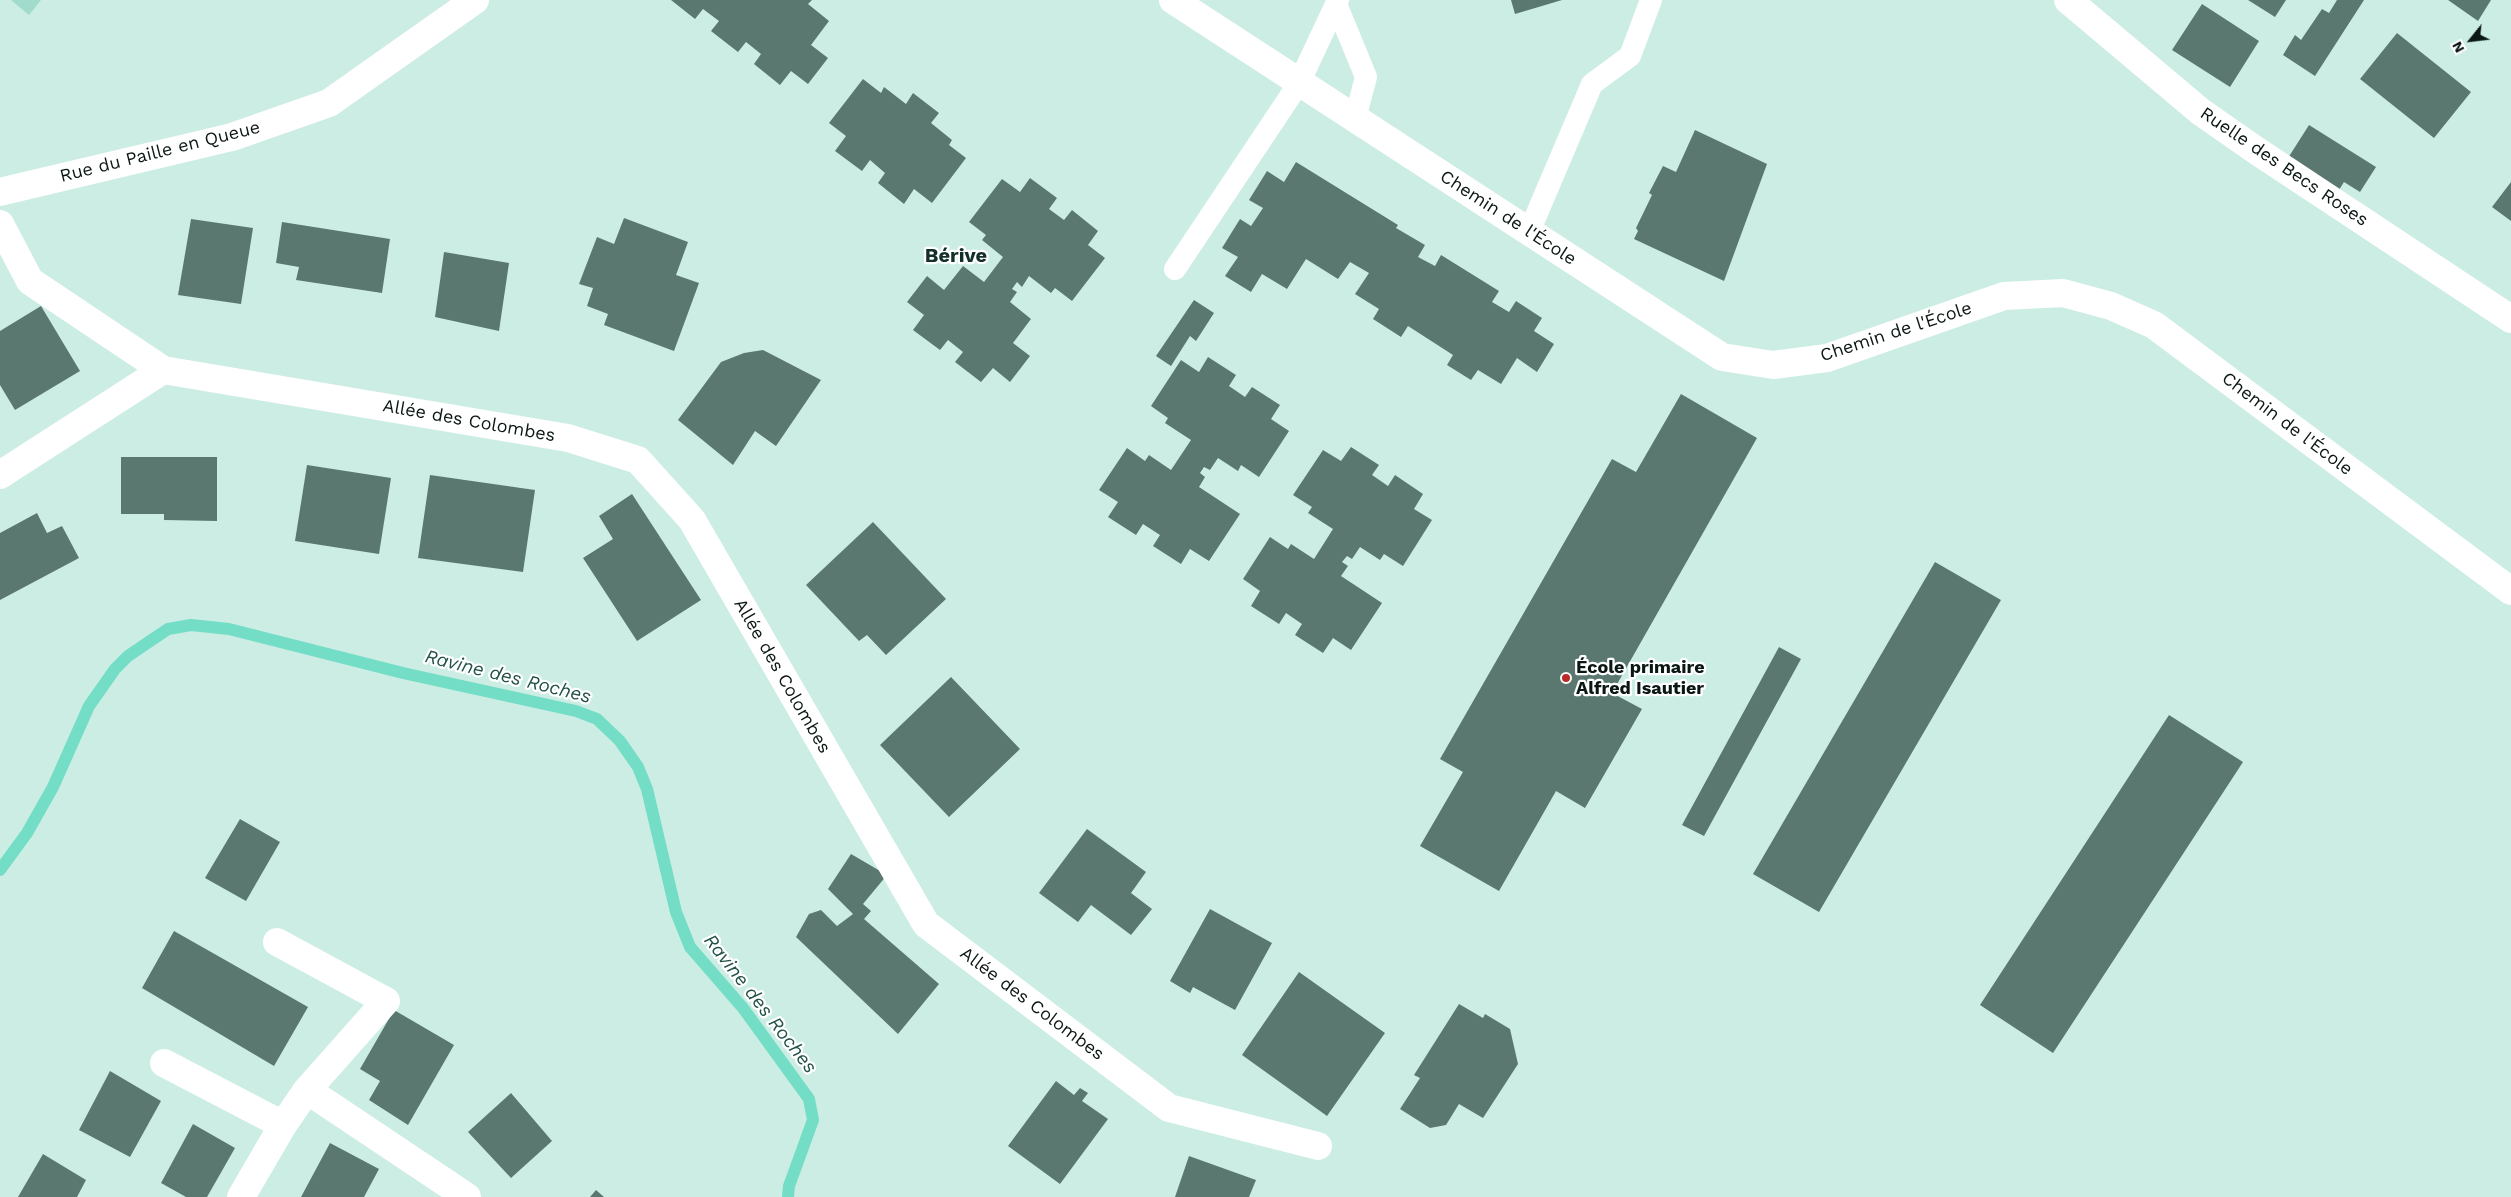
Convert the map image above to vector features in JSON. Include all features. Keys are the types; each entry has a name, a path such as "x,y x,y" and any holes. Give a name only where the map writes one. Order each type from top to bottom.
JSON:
{"street":[{"name":"Chemin de l'École","path":"1173,0 1722,357 1773,365 1826,358 2004,296 2063,293 2111,306 2154,325 2511,591"},
{"name":"Ruelle des Becs Roses","path":"2068,0 2201,112 2257,152 2511,319"},
{"name":"Rue du Paille en Queue","path":"0,192 232,137 329,103 471,2"},
{"name":"Allée des Colombes","path":"0,224 30,281 163,370 568,438 638,460 692,520 926,924 1169,1108 1318,1146"},
{"path":"0,475 163,370"},
{"path":"241,1197 283,1125 307,1090 386,1001 277,942"},
{"path":"164,1063 283,1125"},
{"path":"307,1090 467,1197"}],"lane":[{"path":"1529,232 1592,84 1630,56 1651,0"},
{"path":"1175,270 1298,83 1337,2"},
{"path":"1337,2 1366,77 1355,119"}],"green space":[{"path":"11,0 41,0 29,15"}],"building":[{"path":"671,0 812,0 808,4 829,21 811,45 828,58 808,84 791,71 780,85 754,64 761,54 746,42 738,52 711,31 719,21 703,9 695,19"},
{"path":"1511,0 1562,0 1515,14"},
{"path":"2248,0 2286,0 2275,17"},
{"path":"2337,0 2364,0 2315,76 2283,55 2295,35 2301,40 2322,9 2329,13"},
{"path":"2448,0 2491,0 2478,21"},
{"path":"2202,4 2259,41 2230,87 2172,50"},
{"path":"2397,33 2471,92 2434,138 2360,79"},
{"path":"863,79 881,93 884,87 906,104 913,93 939,113 931,123 952,140 949,145 966,158 932,203 914,189 904,204 878,183 885,173 870,160 862,171 835,151 846,136 829,123"},
{"path":"2309,125 2376,167 2360,192 2344,182 2339,190 2288,158"},
{"path":"1695,130 1767,164 1724,281 1634,239 1638,231 1636,228 1652,195 1649,193 1663,166 1676,172"},
{"path":"1296,162 1398,225 1396,228 1425,245 1418,257 1435,266 1441,255 1499,291 1492,302 1509,312 1516,301 1542,318 1534,331 1554,344 1537,372 1517,358 1501,384 1478,370 1471,380 1447,365 1453,355 1408,326 1401,337 1373,319 1379,309 1355,294 1369,273 1350,262 1338,279 1306,259 1287,289 1262,274 1251,292 1225,276 1238,257 1222,248 1240,219 1251,226 1263,208 1249,200 1267,171 1284,182"},
{"path":"1030,178 1057,198 1049,209 1064,220 1072,210 1098,231 1088,245 1105,258 1072,301 1055,288 1051,293 1029,276 1022,287 1017,282 1012,289 1017,292 1010,302 1031,319 1013,343 1030,356 1010,382 993,368 981,382 955,362 963,352 948,340 940,350 913,330 924,315 907,302 927,276 944,290 963,266 984,282 1003,257 982,240 986,235 969,222 1002,179 1020,192"},
{"path":"2511,182 2511,221 2492,207"},
{"path":"624,218 688,242 676,275 699,283 674,351 604,325 608,314 587,306 593,288 579,284 597,237 614,244"},
{"path":"191,219 253,228 241,304 178,295"},
{"path":"282,222 390,239 382,293 296,280 299,267 276,263"},
{"path":"444,252 509,263 499,331 435,317"},
{"path":"1194,300 1214,313 1196,341 1190,336 1171,366 1156,356"},
{"path":"41,306 80,371 15,410 0,385 0,331"},
{"path":"763,350 821,380 776,446 755,431 733,465 678,420 721,362 744,353"},
{"path":"1208,357 1236,375 1229,386 1245,397 1252,387 1280,405 1271,419 1289,431 1259,477 1241,465 1238,471 1218,458 1210,470 1204,467 1200,473 1205,477 1199,487 1240,514 1209,561 1190,549 1181,564 1153,546 1160,535 1143,524 1136,535 1108,517 1118,502 1099,490 1127,448 1145,461 1149,455 1171,470 1191,440 1165,423 1168,418 1151,406 1181,360 1199,372"},
{"path":"1681,394 1757,438 1612,693 1642,709 1585,808 1556,791 1499,891 1420,846 1463,772 1440,759 1612,459 1636,472"},
{"path":"1351,447 1379,465 1372,475 1388,486 1395,475 1423,494 1414,509 1432,520 1403,566 1384,554 1380,560 1360,547 1352,559 1347,556 1342,562 1348,566 1341,576 1382,603 1351,650 1333,638 1323,653 1295,635 1302,624 1286,613 1279,624 1251,606 1260,591 1243,579 1270,537 1288,549 1291,544 1314,559 1333,529 1308,513 1312,507 1293,495 1323,450 1341,461"},
{"path":"121,457 217,457 217,521 164,520 164,514 121,514"},
{"path":"307,465 391,478 379,554 295,541"},
{"path":"430,475 535,490 523,572 418,558"},
{"path":"632,494 701,600 637,641 583,558 613,539 599,516"},
{"path":"37,513 47,533 62,526 79,558 0,600 0,533"},
{"path":"873,522 946,599 886,655 867,635 859,641 806,585"},
{"path":"1935,562 2001,600 1819,912 1753,874"},
{"path":"1779,647 1801,659 1704,836 1682,825"},
{"path":"951,677 1020,749 949,817 880,745"},
{"path":"2169,715 2243,762 2053,1053 1980,1005"},
{"path":"240,819 280,842 246,901 205,878"},
{"path":"1087,829 1146,872 1131,893 1152,909 1131,935 1091,905 1078,922 1039,893"},
{"path":"851,854 887,875 863,904 871,911 864,919 939,984 898,1034 796,937 809,914 821,910 837,926 853,914 828,889"},
{"path":"1210,909 1272,943 1235,1010 1193,987 1190,993 1170,981"},
{"path":"174,931 308,1007 274,1066 142,988"},
{"path":"1299,972 1385,1033 1327,1116 1242,1055"},
{"path":"1459,1004 1483,1018 1485,1014 1510,1029 1518,1064 1483,1118 1459,1104 1446,1125 1430,1128 1400,1109 1420,1078 1414,1075"},
{"path":"394,1010 454,1045 408,1125 369,1100 380,1081 360,1069"},
{"path":"110,1071 161,1101 130,1157 79,1130"},
{"path":"1056,1081 1074,1095 1080,1088 1088,1093 1082,1101 1108,1119 1060,1184 1008,1146"},
{"path":"511,1093 552,1141 511,1178 468,1132"},
{"path":"193,1124 235,1148 207,1197 186,1197 161,1183"},
{"path":"330,1143 379,1169 364,1197 301,1197"},
{"path":"43,1154 86,1180 77,1197 18,1197"},
{"path":"1189,1156 1256,1180 1249,1197 1175,1197"},
{"path":"596,1190 604,1197 590,1197"}],"waterway":[{"name":"Ravine des Roches","path":"0,870 27,833 53,787 89,706 115,669 128,656 168,629 191,625 229,629 403,673 576,711 597,719 620,741 638,767 647,789 676,912 690,947 743,1008 809,1099 813,1120 789,1186 788,1197"}],"place":[{"name":"École primaire Alfred Isautier","path":"1566,678"}],"district":[{"name":"Bérive","path":"956,256"}]}
